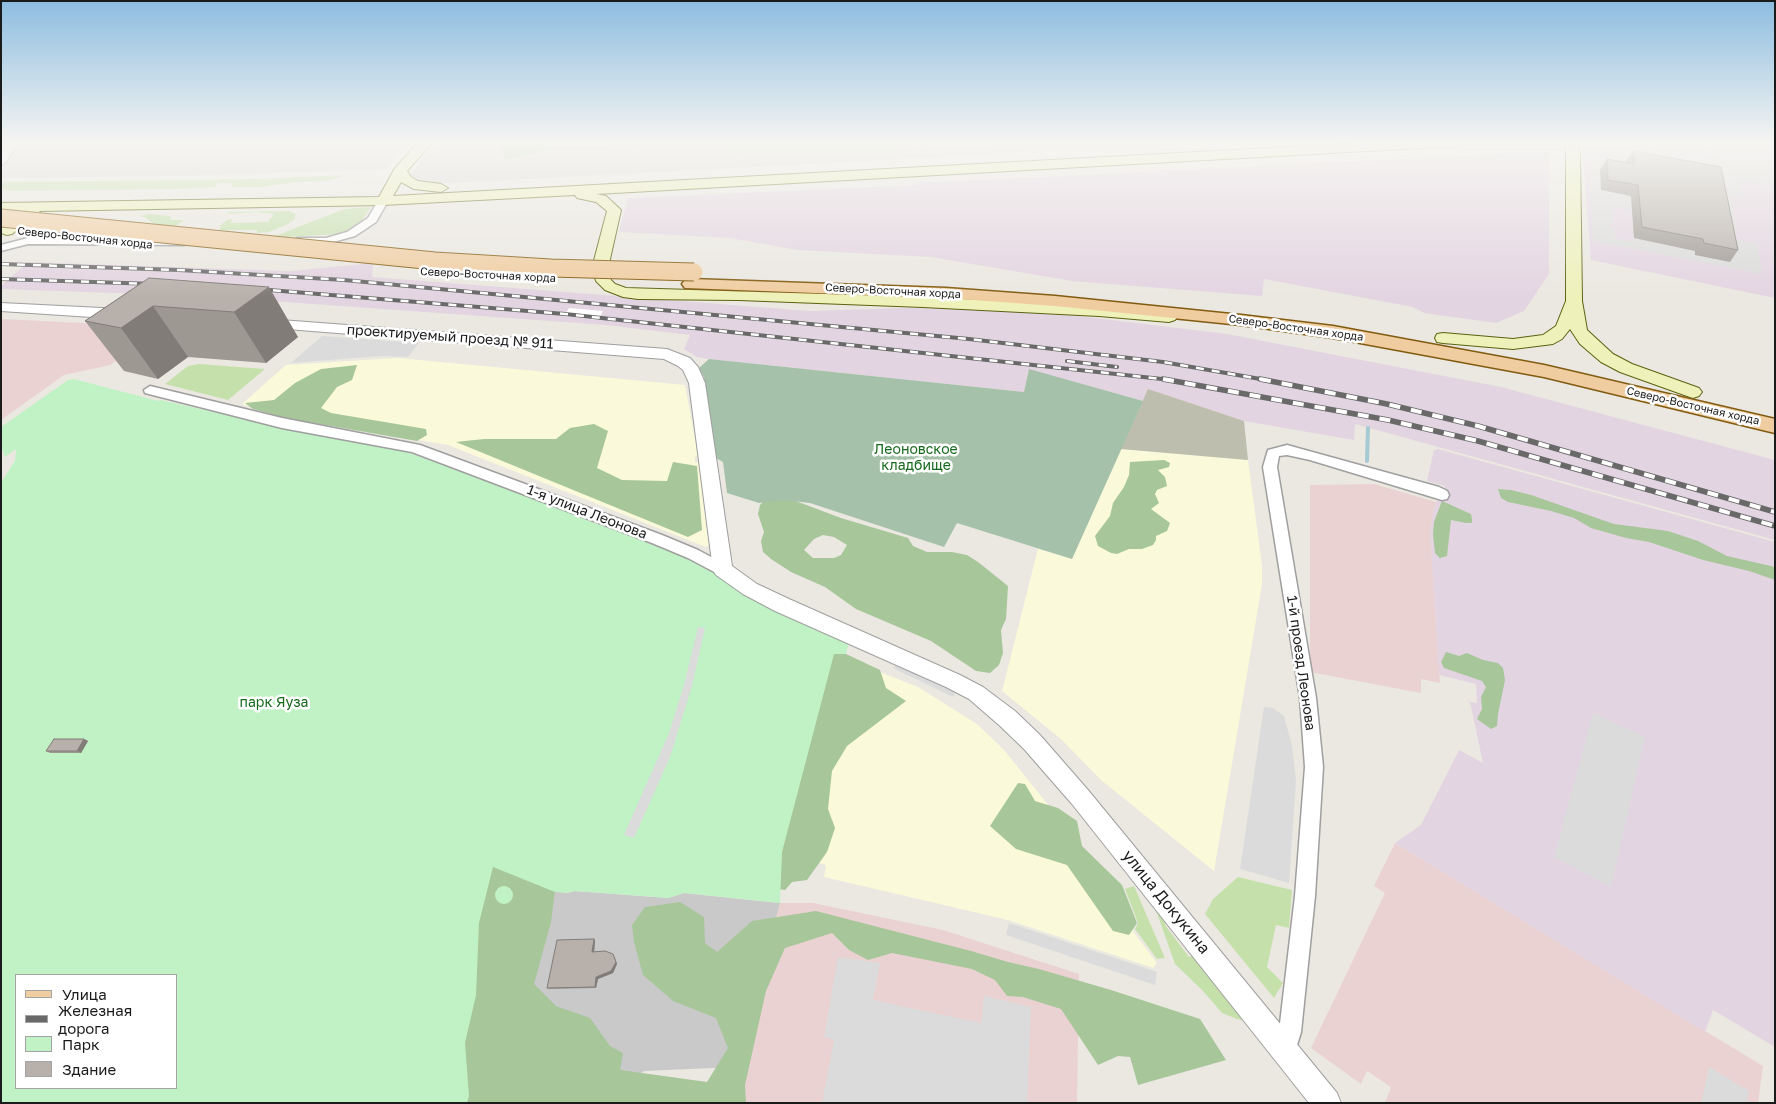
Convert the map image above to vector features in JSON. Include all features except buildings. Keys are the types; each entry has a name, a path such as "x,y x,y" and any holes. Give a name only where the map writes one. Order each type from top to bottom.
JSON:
{"main road":[{"path":"4,200 21,207 89,207 398,194"},
{"path":"4,200 104,197 386,195 412,200 530,194"},
{"path":"559,194 577,194 602,199 614,210 614,219 600,268 601,275 610,287 623,292 638,294 821,297 1021,306 1295,327"},
{"path":"1573,194 1574,301 1579,331 1596,349 1626,368 1693,392"},
{"path":"21,207 43,201 104,197"},
{"path":"2,227 22,212 21,207"},
{"path":"2,227 29,215 89,207"},
{"name":"Северо-Восточная хорда","path":"2,227 334,264 456,274 892,279 1158,298 1268,311 1443,338 1544,358 1775,412"},
{"name":"Северо-Восточная хорда","path":"692,278 1055,301 1159,310 1295,327 1430,349 1544,371 1775,426"},
{"path":"1443,338 1513,344 1547,340 1563,328 1574,301"}],"street":[{"path":"372,220 386,195"},
{"path":"1,248 28,241 117,243 326,241 351,234 372,220 388,206 412,200"},
{"path":"1,307 141,316"},
{"name":"проектируемый проезд № 911","path":"250,322 578,346 655,353 678,358 690,367 697,383 723,570"},
{"name":"1-я улица Леонова","path":"150,390 282,424 415,448 693,554 782,605 953,681 996,708"},
{"name":"1-й проезд Леонова","path":"1285,1050 1290,1032 1305,896 1314,767 1308,698 1270,467 1273,453 1287,450 1310,455 1434,491 1442,495"},
{"name":"улица Докукина","path":"996,708 1032,742 1080,797 1327,1103"}],"shaded area":[{"path":"728,194 1549,194 1549,274 1524,311 1496,323 1424,313 1413,307 1264,279 1262,296 1072,281 931,257 797,250 730,238 619,232 628,198"},
{"path":"1586,194 1775,194 1775,298 1591,260"},
{"path":"1591,194 1642,194 1631,196 1632,210 1613,207 1614,224 1610,224 1610,228 1614,229 1615,238 1634,242 1634,238 1695,251 1696,255 1710,194 1740,194 1741,197 1731,196 1737,240 1757,244 1762,274 1593,241"},
{"path":"28,262 290,271 373,263 372,277 809,311 904,308 1021,309 1227,334 1501,387 1775,460 1775,540 1355,424 1354,440 1244,421 1148,390 1143,401 1029,370 1024,392 709,359 697,357 684,349 690,335 606,325 201,296 1,289 1,286"},
{"path":"1,319 165,327 110,365 64,375 1,420"},
{"path":"322,336 419,343 408,357 380,356 291,363"},
{"path":"398,358 685,385 698,455 695,457 695,462 699,463 713,542 706,547 448,445 285,417 242,404 286,365"},
{"path":"1148,389 1244,421 1248,460 1121,449"},
{"path":"1121,449 1248,460 1262,566 1262,584 1214,871 1101,780 1061,739 1002,691 1038,549 1072,559"},
{"path":"1438,449 1775,542 1775,1047 1713,1010 1705,1032 1395,843 1421,825 1459,750 1483,763 1470,702 1477,703 1476,684 1439,675 1430,529 1436,502 1442,495 1445,486 1427,481 1434,450"},
{"path":"1374,484 1436,502 1430,529 1440,683 1421,679 1421,693 1310,672 1310,485"},
{"path":"698,627 705,628 692,686 670,757 634,838 624,835 669,733 684,685"},
{"path":"834,654 918,687 977,724 1004,750 1049,806 1050,821 1157,963 1153,968 1008,920 824,877 826,865 782,852"},
{"path":"898,661 957,690 953,697 893,668"},
{"path":"1264,707 1273,708 1284,716 1292,746 1296,780 1289,883 1240,869"},
{"path":"1593,713 1645,737 1611,887 1554,857"},
{"path":"1395,843 1763,1066 1758,1103 1385,1103 1391,1087 1367,1071 1361,1084 1311,1048 1385,893 1374,886"},
{"path":"493,867 567,893 575,891 668,898 684,893 780,903 736,1067 644,1071 612,1096 476,995"},
{"path":"780,903 813,903 943,930 1079,974 1077,1103 734,1103 736,1067"},
{"path":"1009,923 1157,972 1155,985 1006,935"},
{"path":"838,957 880,963 873,1000 981,1023 984,996 1031,1007 1027,1103 822,1103 834,1040 824,1037"},
{"path":"1709,1067 1749,1091 1747,1103 1701,1103"}],"green space":[{"path":"371,207 360,223 338,234 270,238 344,209"},
{"path":"289,211 295,214 295,219 269,232 257,233 257,230 220,230 221,226 219,226 232,219 231,223 268,222 274,214 257,212 227,214 229,212"},
{"path":"149,214 169,216 171,217 170,220 184,220 176,226 179,227 164,231 140,216"},
{"name":"Леоновское кладбище","path":"709,359 1024,392 1029,369 1143,401 1072,559 957,523 944,547 810,503 783,500 759,503 727,493 723,462 716,458 704,377 699,368"},
{"path":"199,364 265,369 228,400 165,384 188,366"},
{"path":"357,365 352,380 337,387 321,408 331,413 426,429 427,435 417,441 285,418 253,409 245,403 274,400 295,383 321,369"},
{"name":"парк Яуза","path":"74,379 158,401 303,432 398,449 687,558 714,573 736,589 849,642 846,654 834,654 782,852 780,903 684,893 669,898 575,891 567,893 555,892 493,867 479,923 476,995 465,1043 469,1096 467,1103 1,1103 1,482 15,461 16,449 5,457 1,446 1,427 68,380"},
{"path":"594,424 608,431 597,468 622,480 667,481 673,462 697,466 702,530 688,537 456,442 484,439 556,439 570,428"},
{"path":"1164,460 1170,463 1169,467 1158,470 1165,477 1167,486 1157,490 1155,494 1159,503 1151,509 1170,523 1167,531 1156,536 1153,545 1142,549 1129,549 1117,554 1098,546 1095,536 1110,516 1113,503 1124,487 1129,475 1130,462"},
{"path":"1498,489 1531,495 1614,524 1668,531 1698,541 1727,556 1775,567 1775,580 1749,571 1703,560 1649,542 1626,538 1591,528 1574,518 1551,511 1508,502 1501,498"},
{"path":"768,497 793,500 841,518 908,538 913,546 927,552 952,552 967,555 978,562 1008,586 1006,619 1001,630 1003,653 999,665 990,673 976,671 931,641 856,609 825,587 791,572 771,559 763,552 761,541 764,532 758,514 760,505","holes":["823,535 834,537 847,545 841,555 834,558 813,558 804,550 814,539"]},
{"path":"1442,501 1471,514 1472,523 1451,520 1447,556 1440,558 1435,553 1433,535 1434,522"},
{"path":"777,640 846,654 880,670 886,688 906,701 847,746 832,771 828,809 835,828 827,852 807,880 792,882 785,890 771,888"},
{"path":"1446,652 1459,656 1467,653 1483,660 1498,663 1503,668 1505,680 1497,726 1491,729 1477,719 1482,709 1481,697 1486,687 1482,681 1444,668 1441,662"},
{"path":"1018,783 1025,784 1035,801 1058,808 1077,821 1082,846 1122,885 1137,923 1129,935 1113,931 1067,865 1016,849 990,826"},
{"path":"491,864 555,890 551,922 534,984 556,1006 590,1018 610,1046 623,1053 620,1070 707,1082 728,1048 716,1018 673,1001 643,975 634,942 632,925 645,907 680,902 704,917 705,943 717,952 752,921 816,911 1039,969 1200,1019 1226,1060 1138,1085 1130,1057 1118,1056 1098,1065 1061,1009 1023,997 1007,996 995,980 972,969 892,953 868,960 849,950 832,933 785,948 766,991 745,1085 746,1103 446,1103 475,932"},
{"path":"1238,877 1292,890 1289,928 1276,925 1267,967 1283,983 1274,998 1205,914 1213,899"},
{"path":"500,886 508,886 513,891 511,902 500,904 495,899 495,891"},
{"path":"1134,886 1165,958 1157,959 1135,929 1138,923 1125,889"},
{"path":"1153,902 1167,918 1165,925 1189,957 1197,954 1247,1021 1222,1013 1203,991 1175,964"}],"pier":[{"path":"569,308 603,311 598,320 564,316"}],"waterway":[{"path":"1367,461 1368,428"}],"railway":[{"path":"1,264 179,270 344,280 969,339 1163,362 1266,380"},
{"path":"1,279 155,284"},
{"path":"257,289 565,314 1165,379"},
{"path":"1067,361 1117,367"},
{"path":"1165,379 1171,380"},
{"path":"1165,379 1388,420 1478,441 1775,526"},
{"path":"1260,379 1387,404 1478,426 1775,512"}]}
